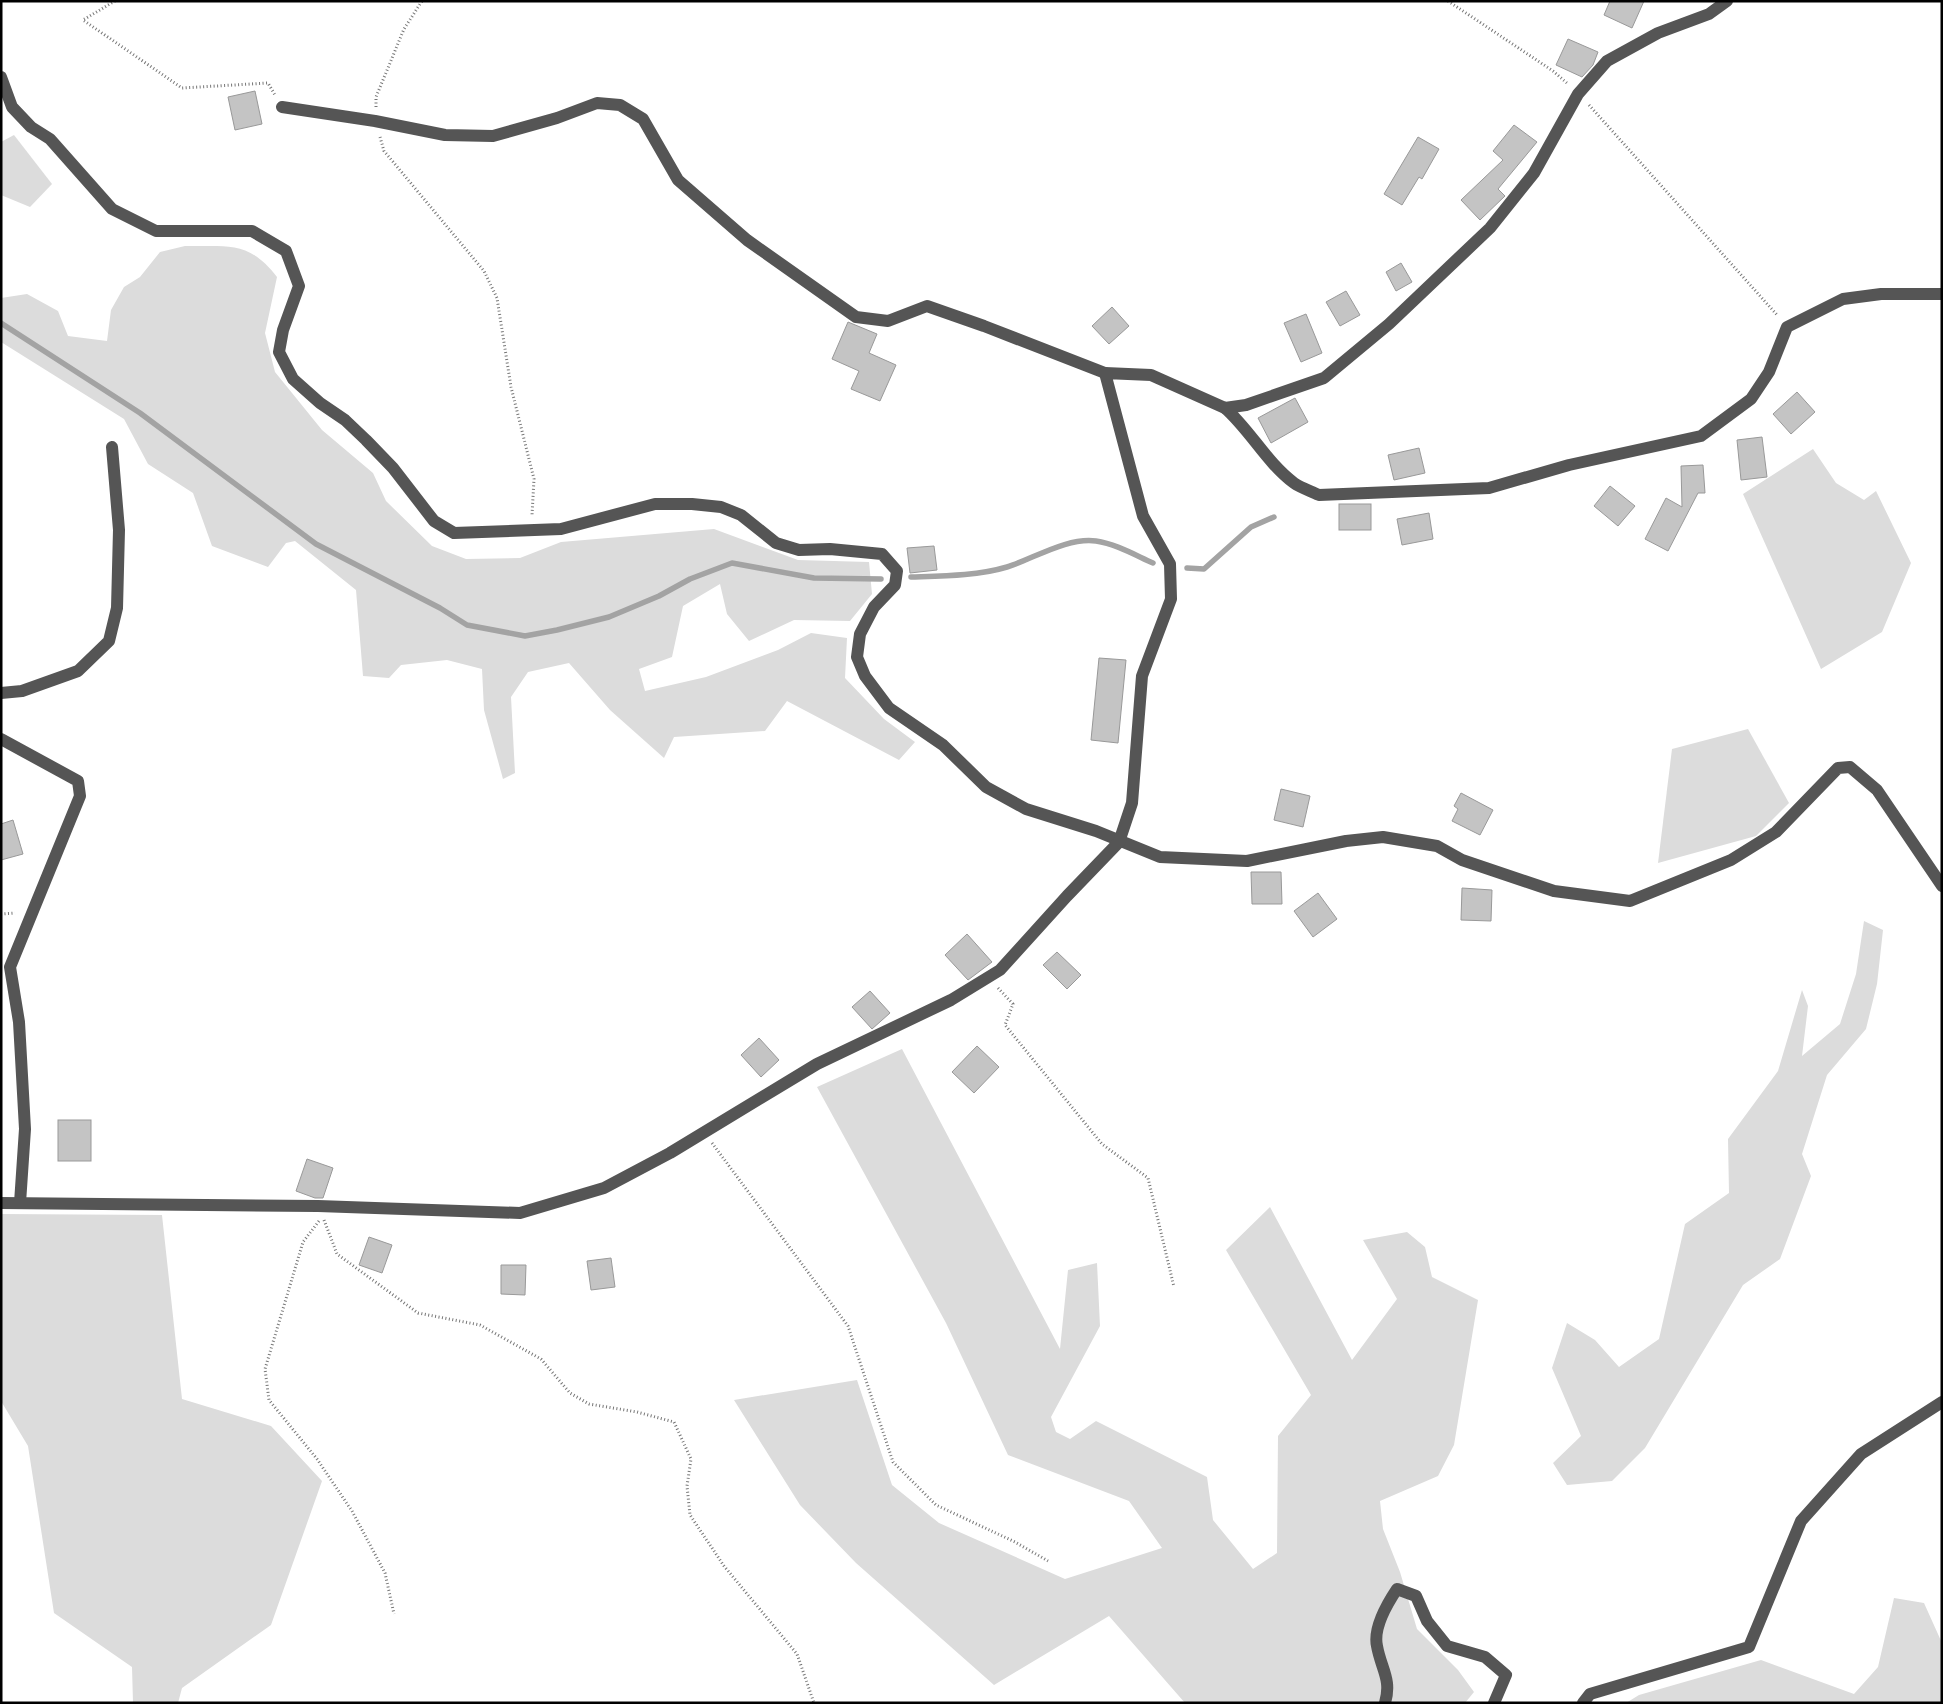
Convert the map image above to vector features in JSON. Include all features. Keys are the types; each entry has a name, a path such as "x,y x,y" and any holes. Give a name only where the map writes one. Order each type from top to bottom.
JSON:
{"street":[{"path":"1225,408 1246,405 1324,378 1389,324 1490,228 1534,173 1578,94 1607,61 1658,33 1709,14 1727,1"},
{"path":"1,77 12,107 31,127 50,139 112,209 156,231 252,231 286,251 299,286 283,330 279,352 293,378 320,403 345,420 366,440 393,468 434,521 454,533 561,529 655,504 692,504 721,507 741,515 776,543 799,550 830,549 882,554 897,571 895,585 874,607 860,634 857,657 865,676 889,708 942,745 986,787 1026,809 1096,831 1119,842 1160,857 1247,861 1346,841 1383,836 1407,839 1437,846 1462,860 1554,890 1630,901 1732,860 1776,832 1838,768 1850,767 1877,790 1942,886"},
{"path":"282,106 375,121 445,135 493,136 557,118 597,103 620,105 643,119 678,180 748,240 856,317 888,321 927,306 1104,373 1151,375 1225,408 1240,421 1266,454 1294,484 1319,495 1489,488 1569,465 1701,436 1752,399 1769,372 1787,327 1843,299 1881,294 1942,294"},
{"path":"1,1203 318,1206 520,1213 604,1188 704,1132 817,1064 951,1000 1000,970 1066,896 1119,842 1132,804 1142,676 1171,599 1170,564 1143,516 1104,373"},
{"path":"1,693 22,690 78,671 109,641 117,608 118,540 112,447"},
{"path":"1,739 78,781 80,796 10,967 20,1022 25,1129 20,1203"},
{"path":"1583,1703 1590,1694 1749,1647 1800,1521 1861,1454 1942,1402"},
{"path":"1385,1703 1389,1688 1376,1644 1383,1610 1397,1589 1416,1596 1426,1621 1447,1646 1485,1657 1506,1675 1494,1703"}],"path":[{"path":"115,1 83,20 182,88 268,83 282,106"},
{"path":"422,1 404,29 376,97 375,121 384,151 484,271 497,298 511,387 534,479 532,531"},
{"path":"1448,1 1553,70 1578,94 1787,327"},
{"path":"981,982 1001,989 1013,1004 1005,1025 1102,1144 1148,1178 1174,1286"},
{"path":"704,1132 848,1326 893,1462 936,1505 1015,1542 1048,1561"},
{"path":"394,1614 386,1573 352,1511 317,1459 269,1400 264,1369 303,1242 323,1217 338,1254 418,1313 480,1325 541,1359 570,1393 589,1404 674,1422 691,1459 687,1486 690,1516 724,1566 797,1654 814,1703"}],"shaded area":[{"path":"14,135 52,184 30,207 1,195 1,142"},
{"path":"185,246 225,246 247,251 267,265 277,277 265,333 275,372 322,430 373,473 386,501 432,546 466,559 520,558 561,542 714,529 798,560 869,562 872,594 850,621 794,620 749,641 727,614 720,584 683,606 672,657 639,669 645,691 706,677 778,650 811,633 847,638 845,678 884,719 915,742 899,760 787,701 765,731 674,737 664,758 610,710 569,663 528,672 511,697 515,773 503,779 484,710 482,669 447,660 401,665 389,678 363,676 356,590 295,541 286,543 268,567 212,546 193,493 148,464 124,419 1,342 1,298 27,294 58,311 68,336 107,341 111,310 124,287 140,277 160,252"},
{"path":"1813,449 1836,483 1864,500 1876,491 1911,563 1882,632 1821,669 1743,494"},
{"path":"1748,729 1789,803 1756,836 1658,863 1672,749"},
{"path":"1864,921 1883,930 1877,984 1866,1029 1827,1075 1802,1154 1811,1176 1780,1259 1743,1285 1645,1448 1612,1481 1567,1485 1553,1463 1581,1436 1552,1368 1567,1323 1595,1340 1619,1367 1659,1339 1685,1224 1729,1193 1728,1139 1778,1071 1802,990 1808,1006 1802,1056 1840,1024 1856,974"},
{"path":"902,1049 1060,1349 1068,1270 1097,1263 1100,1326 1051,1417 1056,1432 1070,1439 1096,1421 1207,1477 1213,1520 1253,1569 1277,1553 1278,1436 1311,1395 1226,1250 1270,1207 1352,1360 1397,1299 1363,1240 1407,1232 1425,1247 1432,1277 1478,1300 1454,1445 1438,1476 1380,1501 1383,1529 1400,1572 1417,1629 1458,1670 1474,1692 1465,1703 1185,1703 1109,1616 994,1685 856,1563 800,1505 734,1400 857,1380 892,1485 939,1523 1065,1579 1162,1548 1129,1501 1008,1455 946,1323 817,1087"},
{"path":"1,1214 162,1215 182,1399 271,1426 322,1481 271,1625 182,1688 178,1703 133,1703 132,1667 54,1613 28,1446 1,1401"},
{"path":"1894,1598 1924,1603 1942,1643 1942,1703 1626,1703 1639,1695 1761,1660 1854,1694 1878,1667"}],"building":[{"path":"1610,1 1644,1 1632,28 1604,15"},
{"path":"1568,39 1598,52 1593,65 1582,77 1556,65"},
{"path":"255,91 262,124 235,130 228,97"},
{"path":"1514,125 1537,142 1498,189 1505,196 1480,220 1461,200 1503,160 1493,151"},
{"path":"1418,137 1439,149 1422,179 1419,177 1402,205 1384,194"},
{"path":"1401,263 1412,282 1396,291 1386,272"},
{"path":"1346,291 1360,315 1340,326 1326,302"},
{"path":"1112,307 1129,326 1109,344 1092,326"},
{"path":"1306,314 1322,353 1301,362 1284,323"},
{"path":"848,322 877,334 869,353 896,365 880,401 851,389 859,371 832,359"},
{"path":"1797,392 1815,412 1791,434 1773,414"},
{"path":"1295,398 1308,422 1271,443 1258,418"},
{"path":"1762,437 1767,477 1741,480 1737,440"},
{"path":"1419,448 1425,473 1394,480 1388,455"},
{"path":"1703,465 1705,493 1698,493 1668,551 1645,539 1666,498 1682,507 1681,466"},
{"path":"1610,486 1635,506 1618,526 1594,506"},
{"path":"1339,504 1371,504 1371,530 1339,530"},
{"path":"1429,513 1433,539 1402,545 1397,519"},
{"path":"934,546 937,570 910,573 907,548"},
{"path":"1099,658 1126,660 1118,743 1091,740"},
{"path":"1281,789 1310,796 1303,827 1274,820"},
{"path":"1461,793 1493,810 1480,835 1452,821 1458,809 1454,806"},
{"path":"13,820 23,854 1,860 1,824"},
{"path":"1251,872 1281,872 1282,904 1252,904"},
{"path":"1462,888 1492,890 1491,921 1461,920"},
{"path":"1318,893 1337,919 1313,937 1294,911"},
{"path":"967,934 992,962 968,980 945,955"},
{"path":"1057,952 1081,975 1067,989 1043,965"},
{"path":"870,991 890,1013 872,1029 852,1007"},
{"path":"759,1038 779,1060 761,1077 741,1055"},
{"path":"977,1046 999,1067 974,1093 952,1072"},
{"path":"58,1120 91,1120 91,1161 58,1161"},
{"path":"307,1159 333,1168 323,1198 315,1198 296,1191"},
{"path":"369,1237 392,1245 382,1273 359,1265"},
{"path":"611,1258 615,1287 591,1290 587,1261"},
{"path":"501,1265 526,1265 525,1295 501,1294"}],"waterway":[{"path":"1,323 140,413 316,544 440,608 467,625 525,636 557,630 609,617 659,596 690,579 732,563 814,578 881,579"},
{"path":"1187,568 1204,569 1251,527 1274,517"},
{"path":"911,577 960,575 996,570 1062,545 1085,541 1096,541 1111,545 1153,563"}]}
